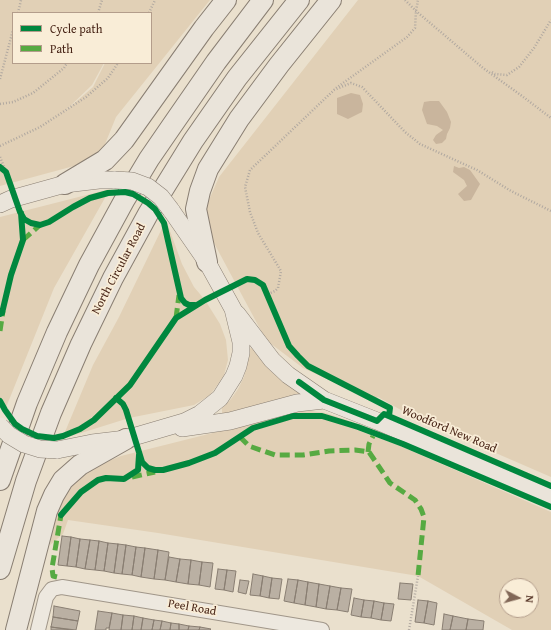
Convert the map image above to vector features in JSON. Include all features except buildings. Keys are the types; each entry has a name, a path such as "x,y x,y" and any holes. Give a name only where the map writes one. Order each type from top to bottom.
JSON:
{"highway":[{"path":"65,184 105,160 124,140 204,28 226,0"},
{"path":"0,480 28,403 57,332 89,265 125,199 170,127 216,62 263,0"},
{"name":"North Circular Road","path":"0,569 26,481 51,413 81,344 113,278 148,214 193,141 238,78 299,0"},
{"path":"206,262 196,209 200,191 208,169 239,119 274,71 331,0"},
{"path":"16,630 48,510 54,495 63,480 80,464 132,443"}],"main road":[{"path":"0,426 9,435 24,444 40,449 58,450 92,443 132,443 157,431 184,422 200,414 220,398 227,389 238,366 241,353 239,328 234,309 206,262 171,210 161,197 148,187 132,181 87,181 65,184 4,201"},
{"name":"Woodford New Road","path":"234,309 272,360 288,375 324,400 377,420 551,496"},
{"name":"Woodford New Road","path":"157,431 230,421 297,403 324,400"}],"street":[{"name":"Peel Road","path":"38,630 46,597 52,589 62,587 322,630"}],"path":[{"path":"18,12 21,0"},
{"path":"98,12 102,0"},
{"path":"149,12 155,0"},
{"path":"405,0 483,68 551,118"},
{"path":"270,300 268,294 278,288 281,271 258,233 250,212 245,187 250,170 334,90 407,37 415,28 418,0"},
{"path":"483,68 496,74 507,75 519,67 534,48 551,20"},
{"path":"0,79 12,34"},
{"path":"0,104 13,102 32,93 64,68 66,64"},
{"path":"0,146 40,127 86,97 108,78 117,64"},
{"path":"334,90 351,83 362,87 405,132 420,144 478,170 511,191 551,211"},
{"path":"0,157 6,172"},
{"path":"0,167 6,172"},
{"path":"176,318 195,305"},
{"path":"132,443 142,462 148,468"},
{"path":"65,509 81,492 98,480 106,478 124,479 138,470 139,455"},
{"path":"409,630 418,576"}],"shaded area":[{"path":"0,0 210,0 116,117 101,154 74,166 0,186"},
{"path":"358,0 551,0 551,477 415,418 378,397 375,401 303,368 266,340 209,232 205,209 219,177"},
{"path":"351,93 360,95 363,104 362,112 348,119 337,114 337,98"},
{"path":"439,101 447,112 451,122 446,139 442,143 436,144 433,140 436,135 443,130 437,126 427,124 422,110 424,102"},
{"path":"454,166 459,168 464,167 470,170 480,184 471,200 464,201 458,194 467,186 464,180 453,172"},
{"path":"110,189 54,288 5,410 0,403 0,217"},
{"path":"166,220 182,264 194,287 205,300 220,324 226,340 228,360 224,375 210,395 194,405 129,418 62,439 93,365 119,317"},
{"path":"251,348 273,373 300,393 299,395 223,414 222,408 231,399 244,377 249,349"},
{"path":"304,410 326,413 358,424 357,430 398,445 551,512 551,630 512,630 418,576 158,533 68,520 63,534 50,545 54,517 72,486 87,473 103,463 121,456"}],"marked path":[{"path":"23,240 40,225"},
{"path":"176,318 179,295"},
{"path":"0,331 3,311"},
{"path":"368,452 369,444 373,436"},
{"path":"240,437 249,446 275,455 303,455 329,451 355,450 369,452 390,483 415,500 421,509 424,517 418,576"},
{"path":"132,477 155,472"},
{"path":"57,577 53,576 52,568 61,515"}],"cycle path":[{"path":"0,167 6,172 20,212 24,219 31,223 40,225 49,222 90,198 108,193 125,192 133,194 148,203 155,209 164,223 181,298 185,303 195,305"},
{"path":"0,314 2,313 11,275 23,240 21,213"},
{"path":"0,401 15,424 37,436 54,438 80,429 94,420 130,385 176,318 205,300 247,279 255,280 263,285 289,346 308,366 390,408 389,416"},
{"path":"299,382 324,400 377,421 384,414 551,486"},
{"path":"116,398 123,404 126,410 142,462 148,468 155,470 163,470 189,463 215,453 253,428 293,416 322,416 358,427 403,444 551,507"},
{"path":"61,515 81,492 98,480 106,478 124,479 138,470 139,455"}]}
